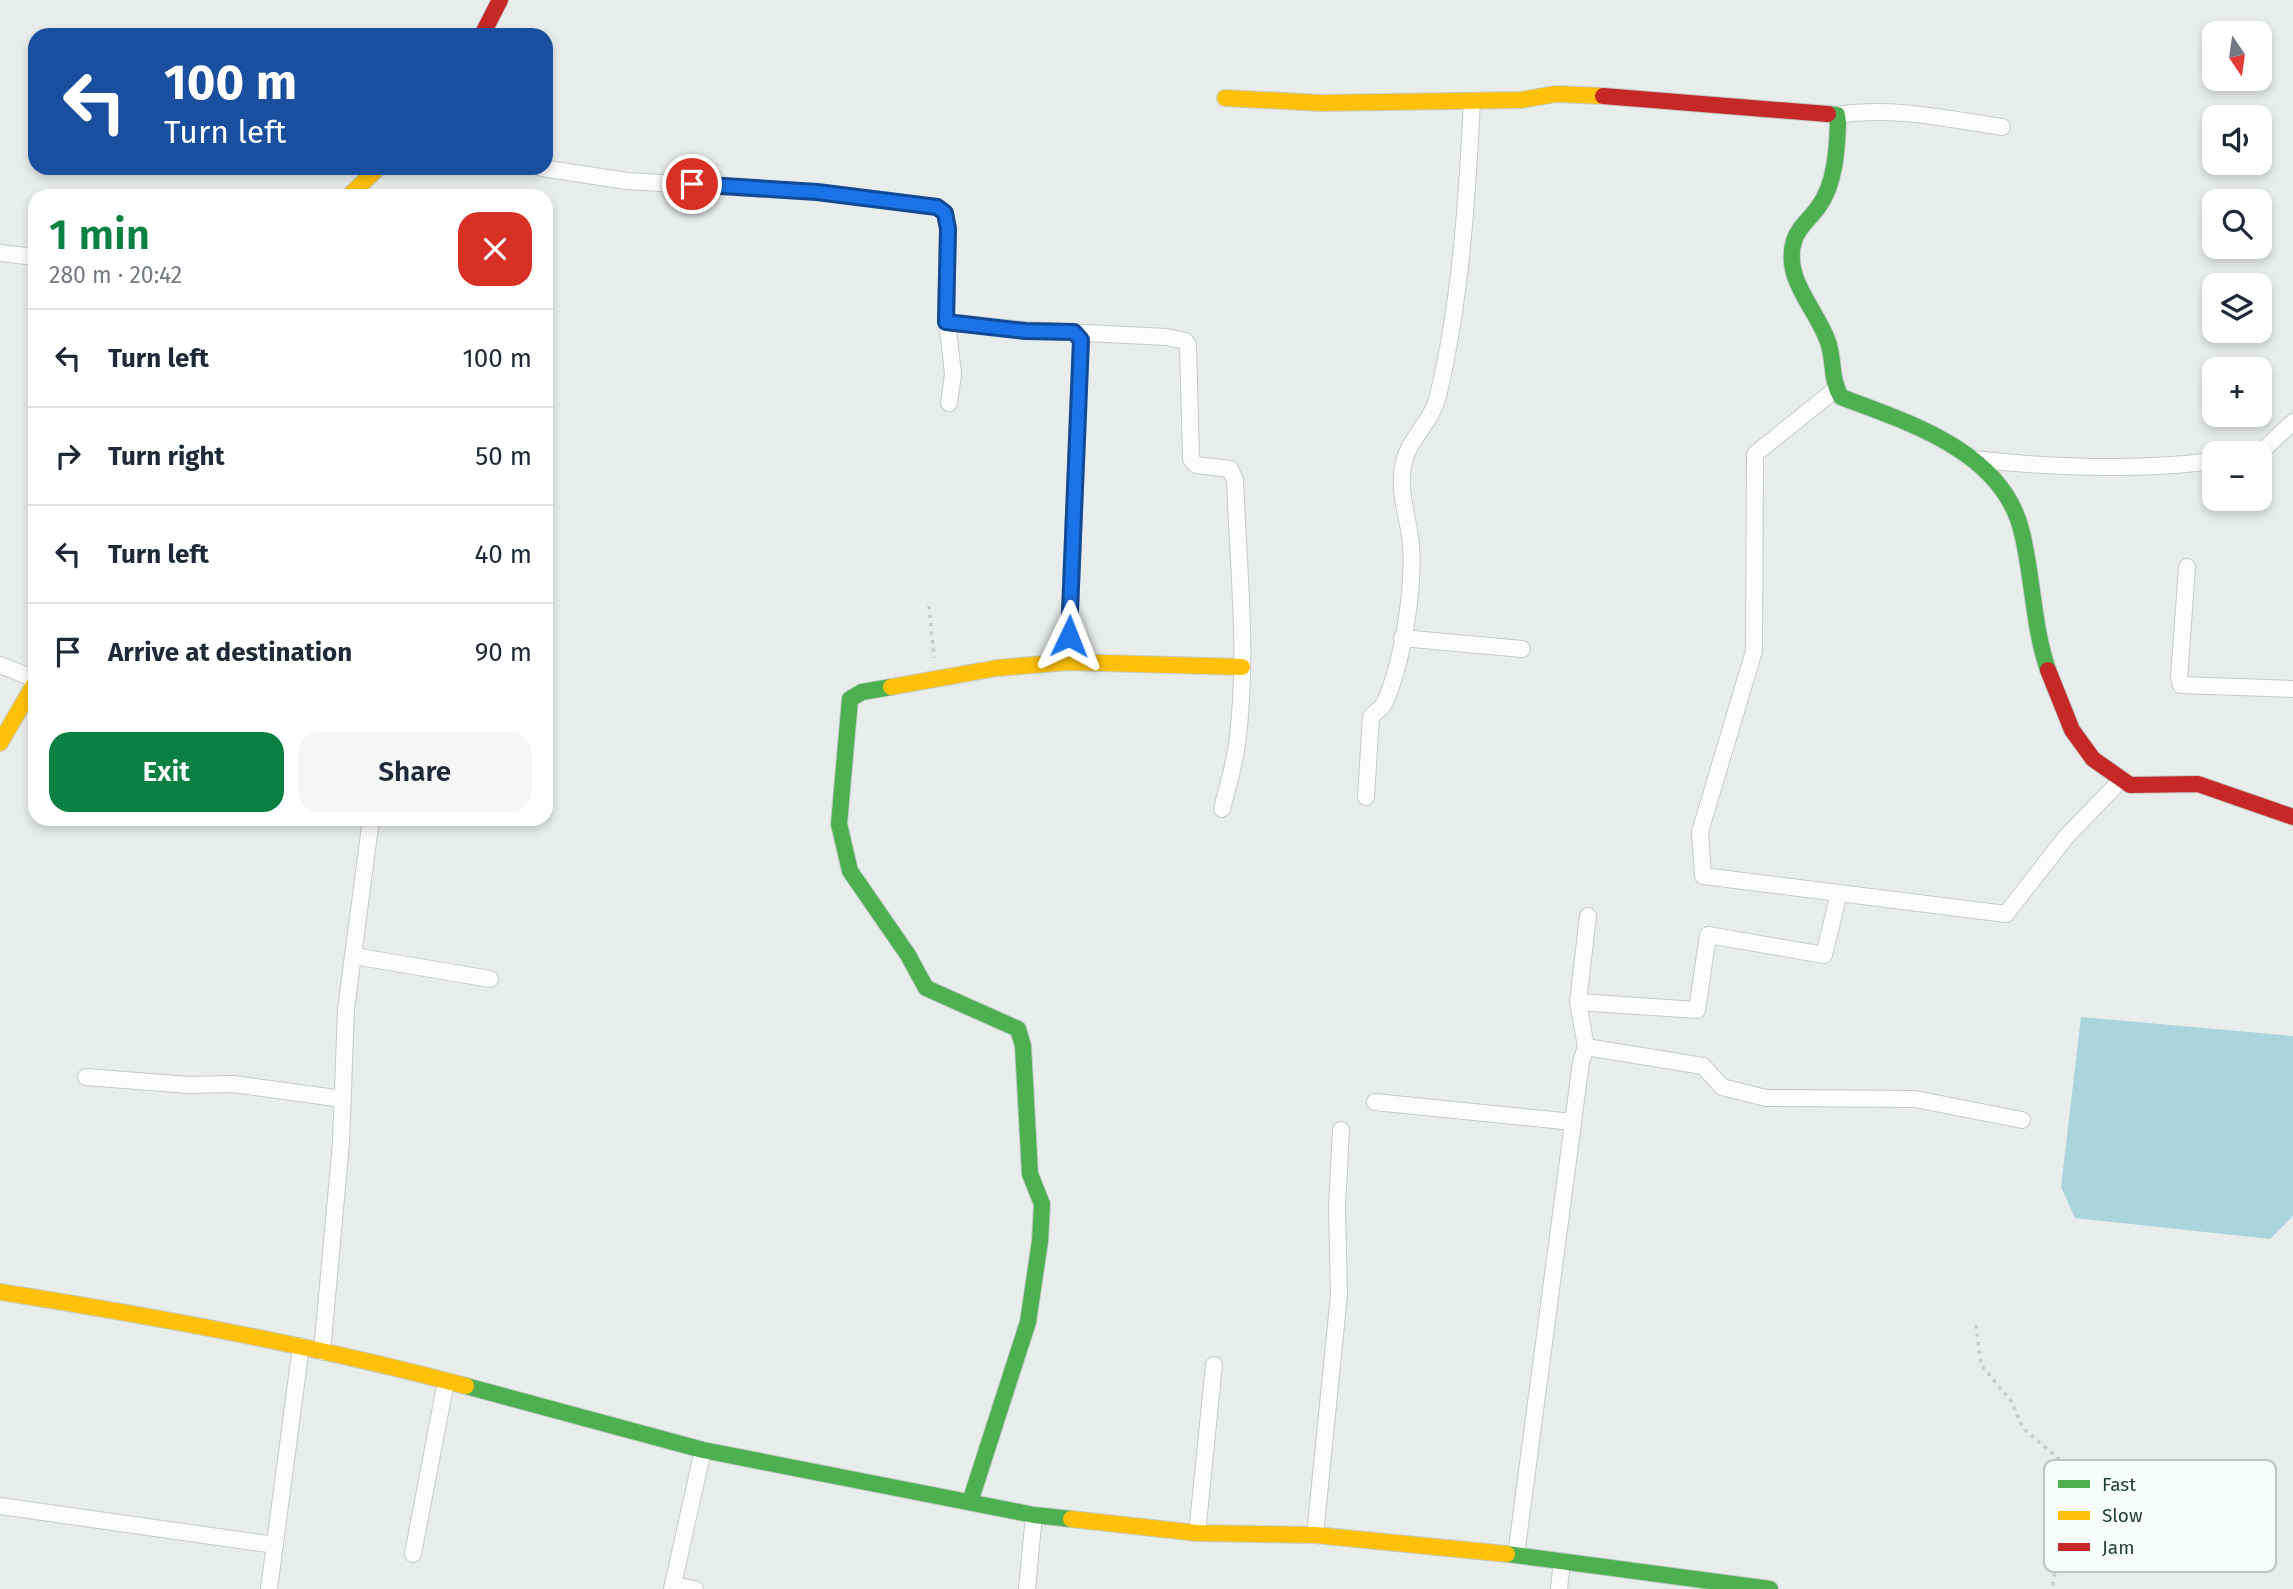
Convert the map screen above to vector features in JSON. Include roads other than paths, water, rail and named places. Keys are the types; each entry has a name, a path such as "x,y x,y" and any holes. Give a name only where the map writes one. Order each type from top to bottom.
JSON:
{"street":[{"path":"486,28 500,0"},
{"path":"1225,98 1321,103 1521,100 1556,94 1663,99 1837,115 1896,111 2002,127"},
{"path":"1366,797 1371,717 1385,704 1402,638 1411,557 1402,501 1403,465 1406,450 1438,400 1446,359 1465,218 1472,101"},
{"path":"1837,115 1826,192 1816,212 1794,238 1792,254 1806,306 1825,334 1836,389 1841,397 1897,418 1974,459 2000,485 2019,517 2041,645 2072,730 2093,759 2120,781 2139,786 2199,784 2293,817"},
{"path":"553,170 627,181 817,192 937,207 945,213 948,229 946,322 953,374 949,403"},
{"path":"356,189 371,175"},
{"path":"0,253 28,256"},
{"path":"946,322 1081,335 1167,337 1185,341 1188,345 1191,459 1196,465 1230,470 1235,480 1242,667 1238,738 1222,809"},
{"path":"1068,662 1081,335"},
{"path":"1836,389 1755,454 1754,651 1700,832 1703,876 2006,914 2066,837 2120,781"},
{"path":"2272,442 2293,422"},
{"path":"1974,459 2027,465 2148,468 2202,462"},
{"path":"2187,567 2179,678 2181,685 2293,689"},
{"path":"1402,638 1522,649"},
{"path":"970,1503 1028,1322 1040,1241 1042,1204 1030,1174 1021,1035 1018,1029 950,1000 920,982 908,954 849,871 839,824 850,699 862,692 935,677 1068,662 1242,667"},
{"path":"0,665 28,678"},
{"path":"0,743 28,693"},
{"path":"322,1352 343,1100 346,1009 371,826"},
{"path":"1578,1002 1697,1010 1708,935 1824,955 1839,893"},
{"path":"1516,1555 1573,1122 1586,1046 1578,1002 1588,916"},
{"path":"354,956 490,979"},
{"path":"1586,1046 1703,1066 1722,1087 1766,1098 1915,1099 2022,1120"},
{"path":"86,1077 189,1085 233,1084 343,1100"},
{"path":"1375,1102 1573,1122"},
{"path":"1315,1535 1339,1295 1337,1207 1341,1129"},
{"path":"0,1292 174,1320 301,1346 446,1381 704,1450 1034,1515 1197,1533 1315,1535 1516,1555 1562,1561 1660,1582 1770,1589"},
{"path":"269,1589 301,1346"},
{"path":"1197,1533 1214,1365"},
{"path":"413,1553 446,1381"},
{"path":"695,1589 673,1587 704,1450"},
{"path":"0,1506 275,1545"},
{"path":"1027,1589 1034,1515"},
{"path":"1559,1589 1562,1561"}],"water":[{"path":"2081,1017 2293,1036 2293,1216 2270,1239 2075,1218 2061,1187"}]}
